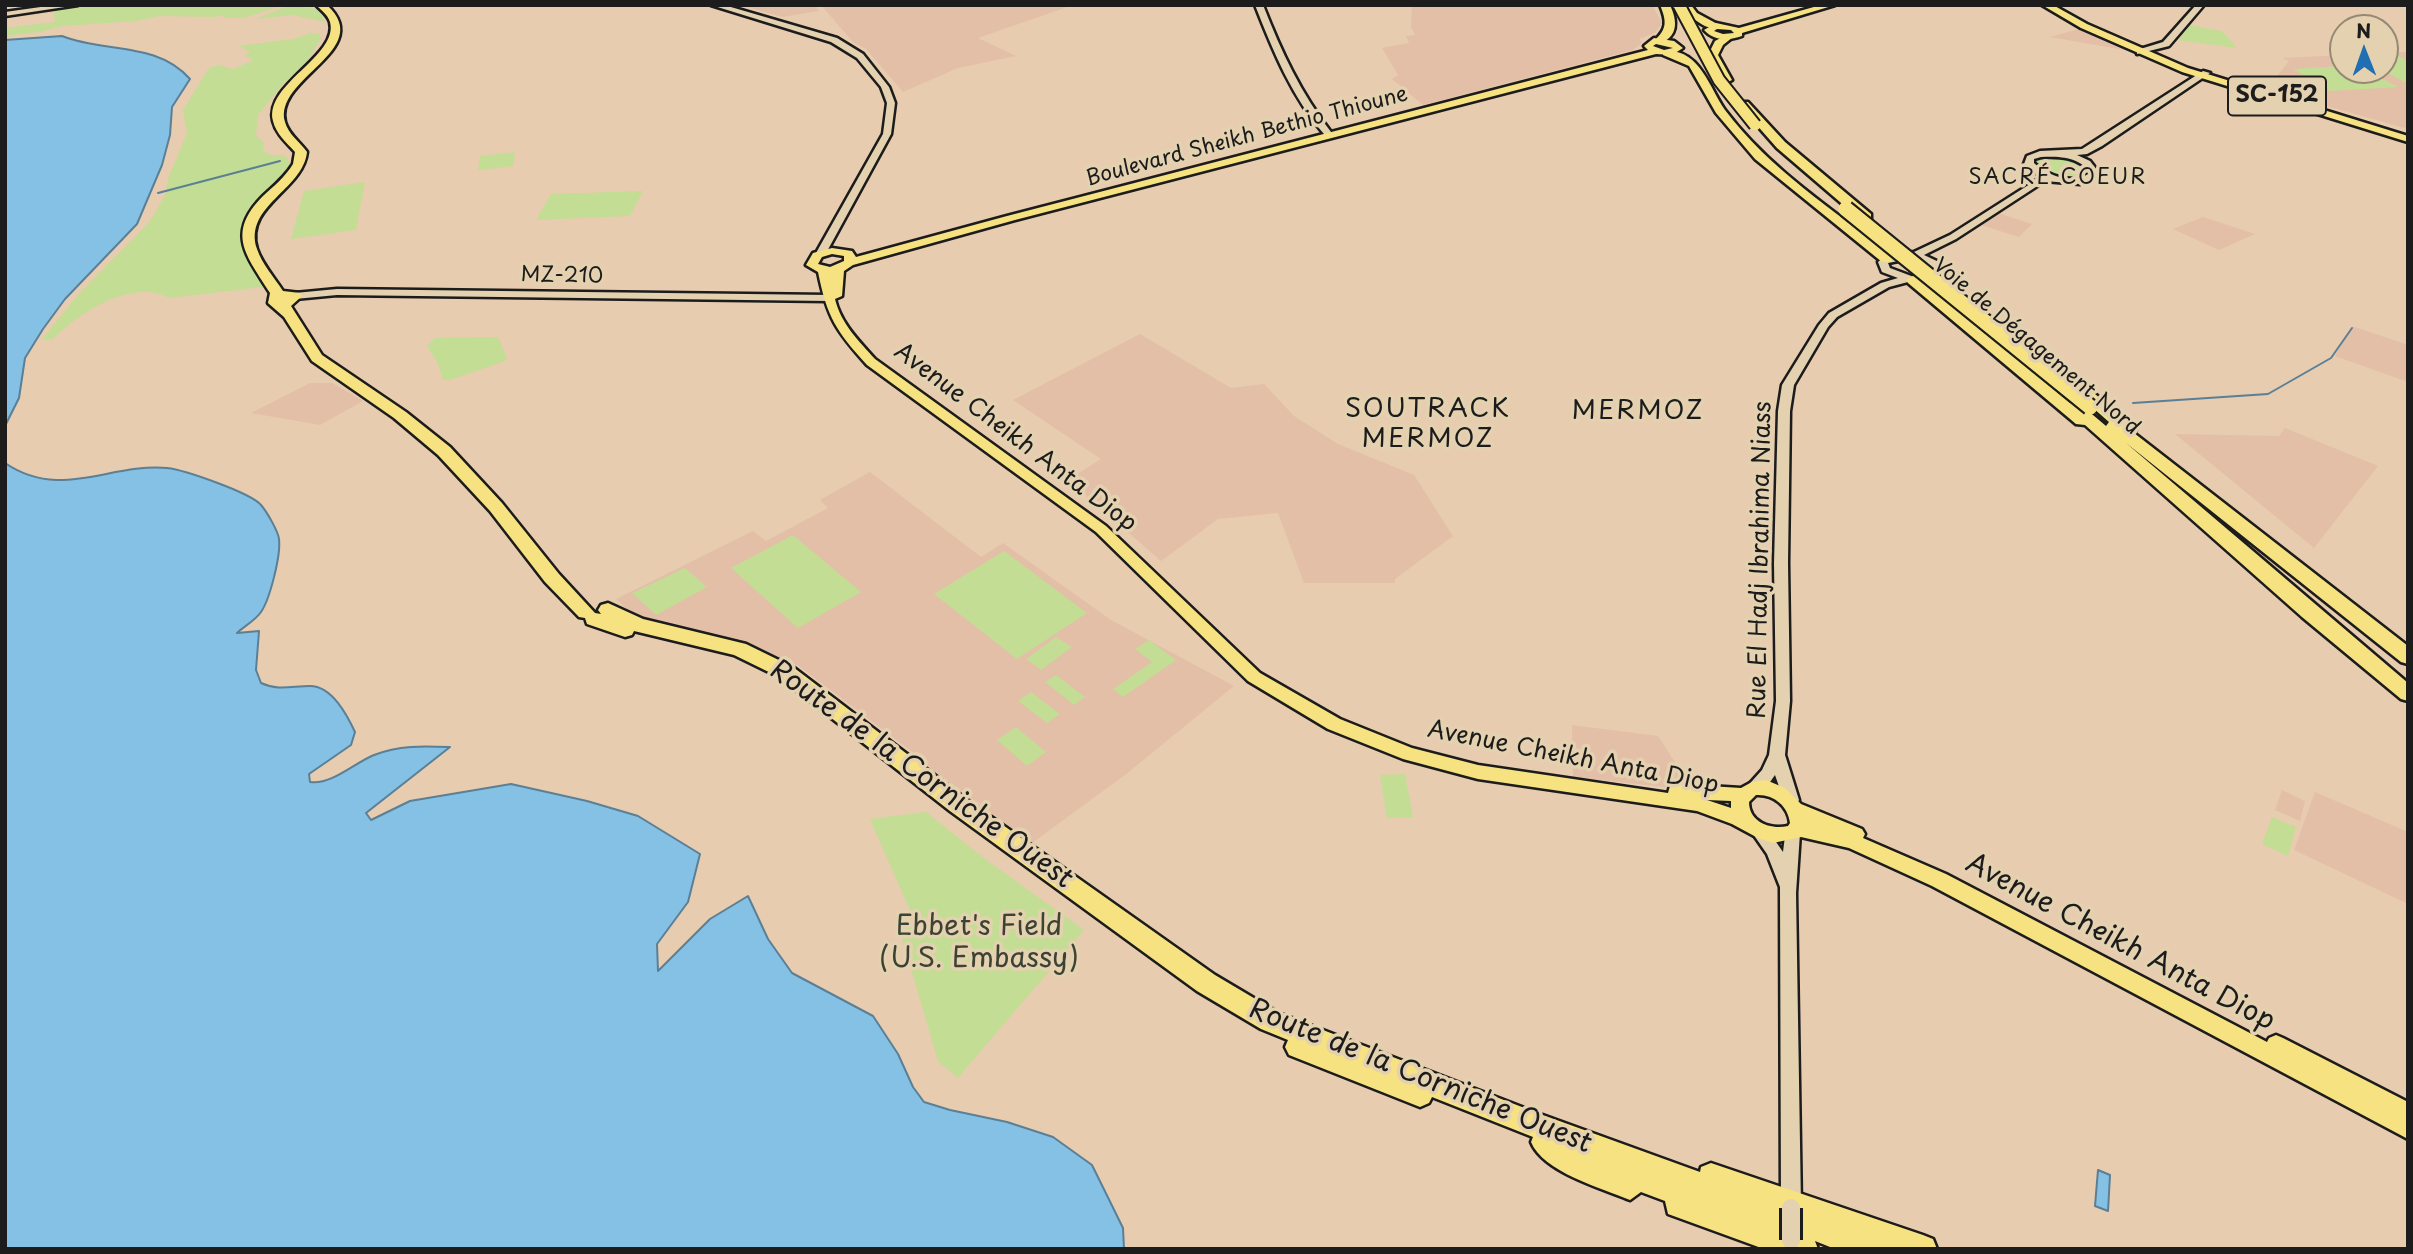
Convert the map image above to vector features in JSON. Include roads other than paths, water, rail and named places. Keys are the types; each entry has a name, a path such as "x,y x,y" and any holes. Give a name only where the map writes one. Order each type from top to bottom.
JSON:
{"highway":[{"name":"Route de la Corniche Ouest","path":"310,71 329,46 339,27 338,20 321,5"},
{"name":"Route de la Corniche Ouest","path":"328,5 339,14 343,27 338,41 283,99 278,114 283,132 301,152 301,161 296,171 259,207 249,227 248,243 277,293 287,298 287,310 300,336 317,358 400,415 460,467 496,507 552,579 597,612 651,638 734,656 786,682 895,772 1160,964 1253,1027 1307,1051 1874,1249"},
{"path":"1665,5 1672,27 1663,46 1693,64 1735,131 1759,156 1788,178"},
{"name":"Voie de Dégagement Nord","path":"1671,5 1719,98 1737,124 1771,158 1840,209 2082,407 2175,495 2408,694"},
{"name":"Voie de Dégagement Nord","path":"1679,5 1724,89 1755,125 1840,209"},
{"path":"1686,5 1693,15 1723,31 1713,55 1728,84 1776,139 1914,255"},
{"path":"1771,158 1788,178 1887,272"},
{"path":"1799,167 1831,187"},
{"path":"1938,276 2120,421 2144,449"},
{"path":"1910,279 2175,495"},
{"name":"Voie de Dégagement Nord","path":"2082,407 2144,449 2408,657"},
{"path":"1796,1244 1592,1171 1565,1159 1542,1135 1566,1126 1923,1249"},
{"name":"Route de la Corniche Ouest","path":"1542,1135 1834,1249"}],"main road":[{"path":"1723,31 1819,5"},
{"path":"1663,46 1832,5"},
{"path":"2046,5 2058,14 2145,52"},
{"name":"SC-152","path":"2064,5 2085,21 2145,52 2203,74"},
{"name":"Boulevard Sheikh Bethio Thioune","path":"839,261 1663,46"},
{"name":"Boulevard Sheikh Bethio Thioune","path":"839,261 977,222 1663,46"},
{"path":"2203,74 2408,137"},
{"path":"821,253 839,261 811,265 813,258 821,253"},
{"name":"Avenue Cheikh Anta Diop","path":"839,261 829,298 833,312 850,342 871,362 1101,529 1231,657 1254,677 1289,699 1334,724 1409,754 1478,772 1697,804 1780,836 1795,818"},
{"name":"Avenue Cheikh Anta Diop","path":"839,261 835,285 837,300 849,328 867,348 1116,531 1242,654 1300,695 1367,729 1412,745 1480,763 1527,772 1723,796 1768,789 1795,818 1939,880 2408,1128"},
{"path":"1748,792 1739,804 1753,827"},
{"name":"Avenue Cheikh Anta Diop","path":"1795,818 1878,843 1961,882 2408,1113"}],"street":[{"path":"5,14 74,5"},
{"path":"715,5 834,40 860,56 885,88 891,103 887,134 821,253"},
{"name":"Avenue Cheikh Anta Diop","path":"725,5 843,40 861,52 892,86 899,103 898,123 841,230 836,245 839,261"},
{"path":"1259,5 1267,30 1315,120 1328,132"},
{"path":"2145,52 2166,44 2200,5"},
{"path":"2084,157 2095,171 2090,179 2077,181 2044,177 2029,164 2030,158 2040,154 2084,157 2203,74"},
{"path":"1887,272 1914,255 1930,255 2044,177"},
{"path":"1930,255 1940,269 1938,276"},
{"name":"Rue El Hadj Ibrahima Niass","path":"1777,755 1783,701 1781,563 1787,385 1824,325 1887,272 1910,279 1938,276"},
{"name":"MZ-210","path":"287,298 337,292 829,298"},
{"path":"1748,792 1768,774 1777,755"},
{"path":"1777,755 1795,818 1788,893 1791,1205 1796,1244"},
{"path":"1753,827 1781,866 1788,893"}],"water":[{"path":"62,36 95,45 146,53 177,67 190,79 172,107 170,135 162,165 137,224 65,299 43,329 25,358 19,398 5,426 5,40"},
{"path":"5,463 26,474 66,480 125,470 167,468 217,483 255,500 277,531 277,566 261,612 237,633 259,631 256,670 261,683 279,687 318,687 338,703 355,732 351,745 309,774 310,782 326,780 374,755 393,749 450,747 366,813 371,820 410,801 511,784 638,816 700,854 688,902 657,944 658,971 710,919 748,896 768,939 792,973 873,1016 898,1054 913,1087 924,1102 1007,1122 1053,1137 1092,1165 1123,1228 1124,1249 5,1249"},
{"path":"2098,1170 2110,1175 2108,1211 2095,1206"}],"waterway":[{"path":"158,193 280,161"},
{"path":"2133,403 2268,394 2331,358 2352,328"}],"district":[{"name":"SACRÉ COEUR","path":"2058,178"},
{"name":"MERMOZ","path":"1638,412"},
{"name":"SOUTRACK MERMOZ","path":"1428,425"}],"park label":[{"name":"Ebbet's Field (U.S. Embassy)","path":"979,943"}]}
